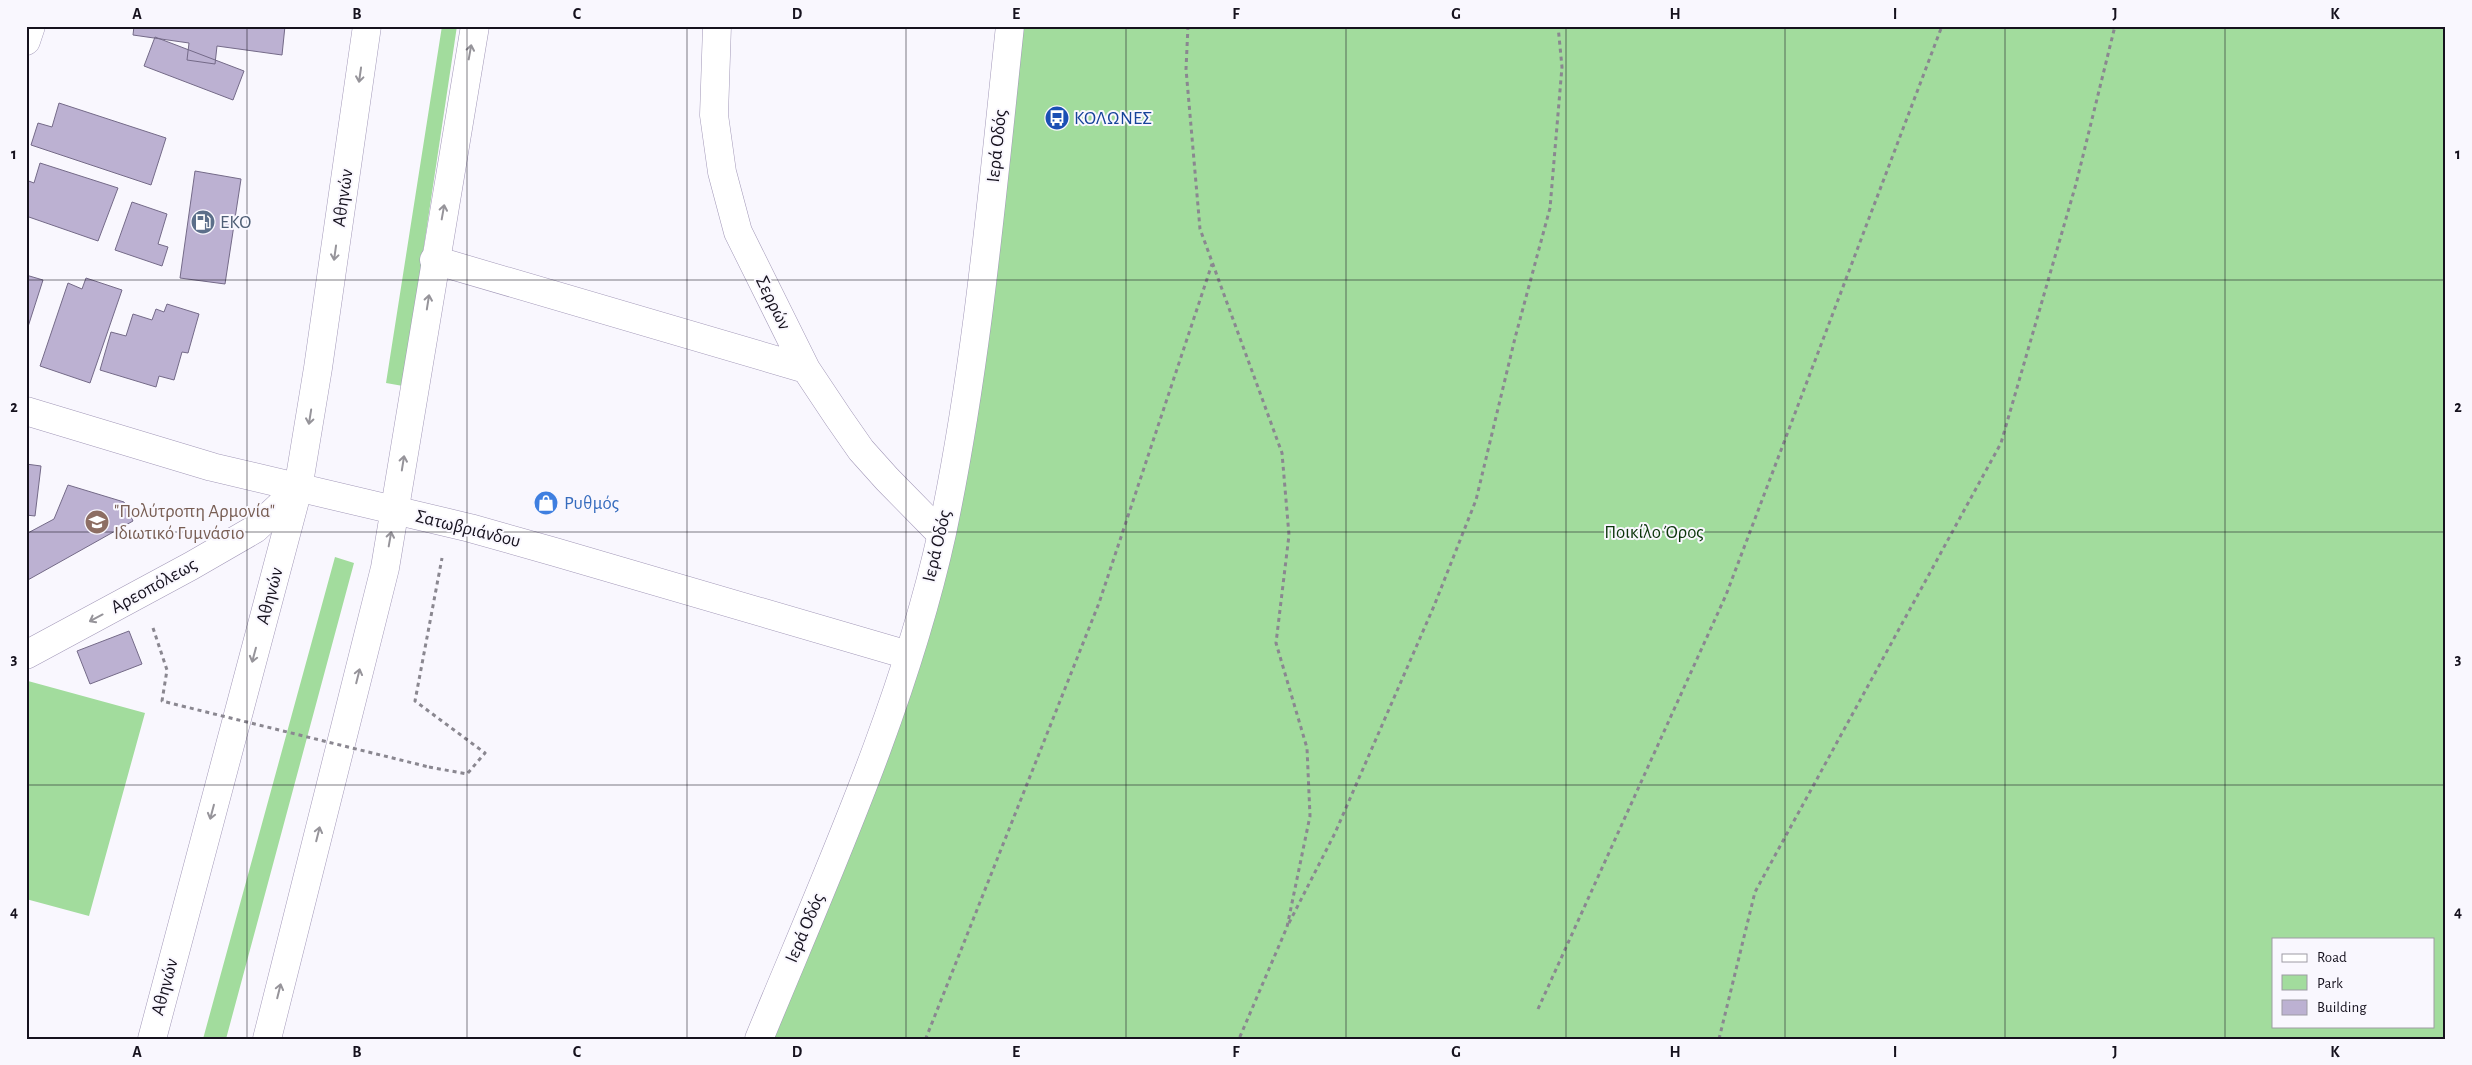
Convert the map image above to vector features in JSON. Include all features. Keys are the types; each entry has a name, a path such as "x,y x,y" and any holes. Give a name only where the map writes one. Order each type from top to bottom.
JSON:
{"main road":[{"path":"26,41 31,26"},
{"name":"Αθηνών","path":"152,1039 298,489 320,359 367,26"},
{"path":"267,1039 385,568 434,260 474,26"},
{"name":"Σερρών","path":"717,26 714,115 722,172 738,232 806,369 861,450 941,534"},
{"name":"Ιερά Οδός","path":"758,1039 853,813 908,655 941,534 972,353 988,235 1010,26"},
{"path":"434,260 806,369"},
{"name":"Σατωβριάνδου","path":"26,411 212,467 449,524 562,554 908,655"},
{"name":"Αρεοπόλεως","path":"26,655 134,598 255,529 298,489"}],"path":[{"path":"1188,26 1186,69 1200,229 1282,453 1289,534 1276,643 1307,748 1310,816 1286,927"},
{"path":"1239,1039 1286,927 1335,833 1434,606 1476,500 1515,338 1550,208 1562,67 1558,26"},
{"path":"1538,1009 1726,595 1942,26"},
{"path":"1719,1039 1755,892 2000,443 2076,184 2115,26"},
{"path":"928,1039 926,1038 929,1028 1099,603 1212,263"},
{"path":"134,598 155,631 167,670 162,701 428,767 468,774 485,753 415,701 449,524"}],"green space":[{"path":"442,26 457,26 403,386 386,383"},
{"name":"Ποικίλο Όρος","path":"1010,26 2446,26 2446,1039 759,1039 941,534"},
{"path":"335,557 354,563 226,1039 203,1039"},
{"path":"28,681 145,713 89,916 26,899"}],"building":[{"path":"134,26 285,26 282,55 217,46 215,64 187,60 189,43 133,35"},
{"path":"155,37 244,71 233,100 144,66"},
{"path":"59,103 166,138 151,185 31,145 38,123 52,127"},
{"path":"40,163 118,188 98,241 26,216 26,180 34,183"},
{"path":"195,171 241,179 225,284 180,278"},
{"path":"132,202 167,214 158,244 168,247 162,266 115,250"},
{"path":"26,275 43,280 26,333"},
{"path":"86,278 122,290 90,383 40,366 68,283 82,289"},
{"path":"167,304 199,314 188,353 182,352 174,380 159,376 156,387 100,370 111,332 126,336 133,314 152,320 156,309 164,312"},
{"path":"26,464 41,466 35,516 26,515"},
{"path":"68,485 124,502 133,521 26,581 26,534 54,519"},
{"path":"129,631 142,664 90,684 77,651"}],"place":[{"name":"ΚΟΛΩΝΕΣ","path":"1057,118"},
{"name":"EKO","path":"203,222"},
{"name":"Ρυθμός","path":"546,503"},
{"name":"\"Πολύτροπη Αρμονία\" Ιδιωτικό Γυμνάσιο","path":"97,522"}]}
